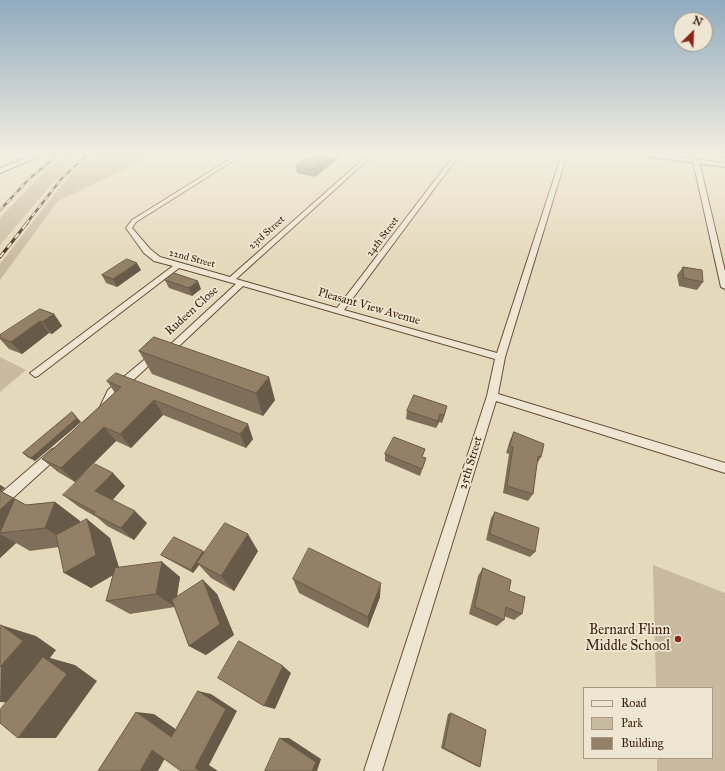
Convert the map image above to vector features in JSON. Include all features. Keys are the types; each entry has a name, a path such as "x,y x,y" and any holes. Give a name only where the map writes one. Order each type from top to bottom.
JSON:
{"street":[{"name":"22nd Street","path":"184,190 134,221 129,228 147,250 157,259 177,266 231,280"},
{"name":"23rd Street","path":"231,280 332,190"},
{"name":"24th Street","path":"338,312 431,190"},
{"name":"25th Street","path":"373,771 492,396 500,357 553,190"},
{"path":"703,190 725,288"},
{"path":"36,373 177,266"},
{"name":"Pleasant View Avenue","path":"231,280 338,312 500,357"},
{"name":"Rudeen Close","path":"98,416 104,410 112,393 153,357 175,346 242,283"},
{"path":"492,396 725,468"},
{"path":"0,502 63,446"}],"green space":[{"path":"27,190 47,190 0,245 0,218"},
{"path":"58,190 81,190 58,201 0,280 0,264"},
{"path":"0,357 26,370 0,392"},
{"name":"Bernard Flinn Middle School","path":"653,565 725,593 725,771 657,771 657,759 713,759 713,687 656,687"}],"building":[{"path":"127,259 137,263 113,279 102,275"},
{"path":"683,267 702,270 703,282 684,278"},
{"path":"174,273 198,281 189,288 165,280"},
{"path":"40,309 54,314 42,322 40,321 11,342 0,338 0,335"},
{"path":"154,337 269,377 256,393 139,351"},
{"path":"116,373 248,424 240,434 154,400 120,434 104,427 61,468 42,459 121,387 107,381"},
{"path":"414,395 447,406 444,415 440,414 438,421 407,411"},
{"path":"72,412 77,418 31,458 23,453"},
{"path":"514,432 544,444 541,457 538,456 533,494 507,486 513,447 510,446"},
{"path":"394,437 425,449 422,457 426,458 422,469 385,454"},
{"path":"95,464 113,473 95,491 135,511 121,528 93,514 95,512 63,495"},
{"path":"0,491 13,498 0,510"},
{"path":"15,499 26,505 55,502 45,528 0,533"},
{"path":"495,512 539,528 535,552 490,534"},
{"path":"87,519 96,555 64,573 56,535"},
{"path":"225,523 248,534 221,576 197,563"},
{"path":"174,537 203,551 191,570 161,555"},
{"path":"309,548 381,583 368,617 293,579"},
{"path":"162,562 156,594 106,601 115,568"},
{"path":"483,568 511,580 509,591 525,597 522,614 506,607 504,620 475,607"},
{"path":"203,580 220,624 189,646 172,600"},
{"path":"1,625 23,641 0,667 0,626"},
{"path":"239,641 283,666 264,706 218,678"},
{"path":"43,657 67,674 18,738 0,723 0,710"},
{"path":"198,691 226,709 195,768 200,771 181,771 152,750 140,771 98,771 136,712 171,737"},
{"path":"451,713 486,730 480,767 444,748"},
{"path":"280,738 316,762 312,771 265,771"}],"railway":[{"path":"0,210 19,190"},
{"path":"26,224 53,190"},
{"path":"0,257 27,223"}],"place":[{"name":"Bernard Flinn Middle School","path":"678,639"}]}
